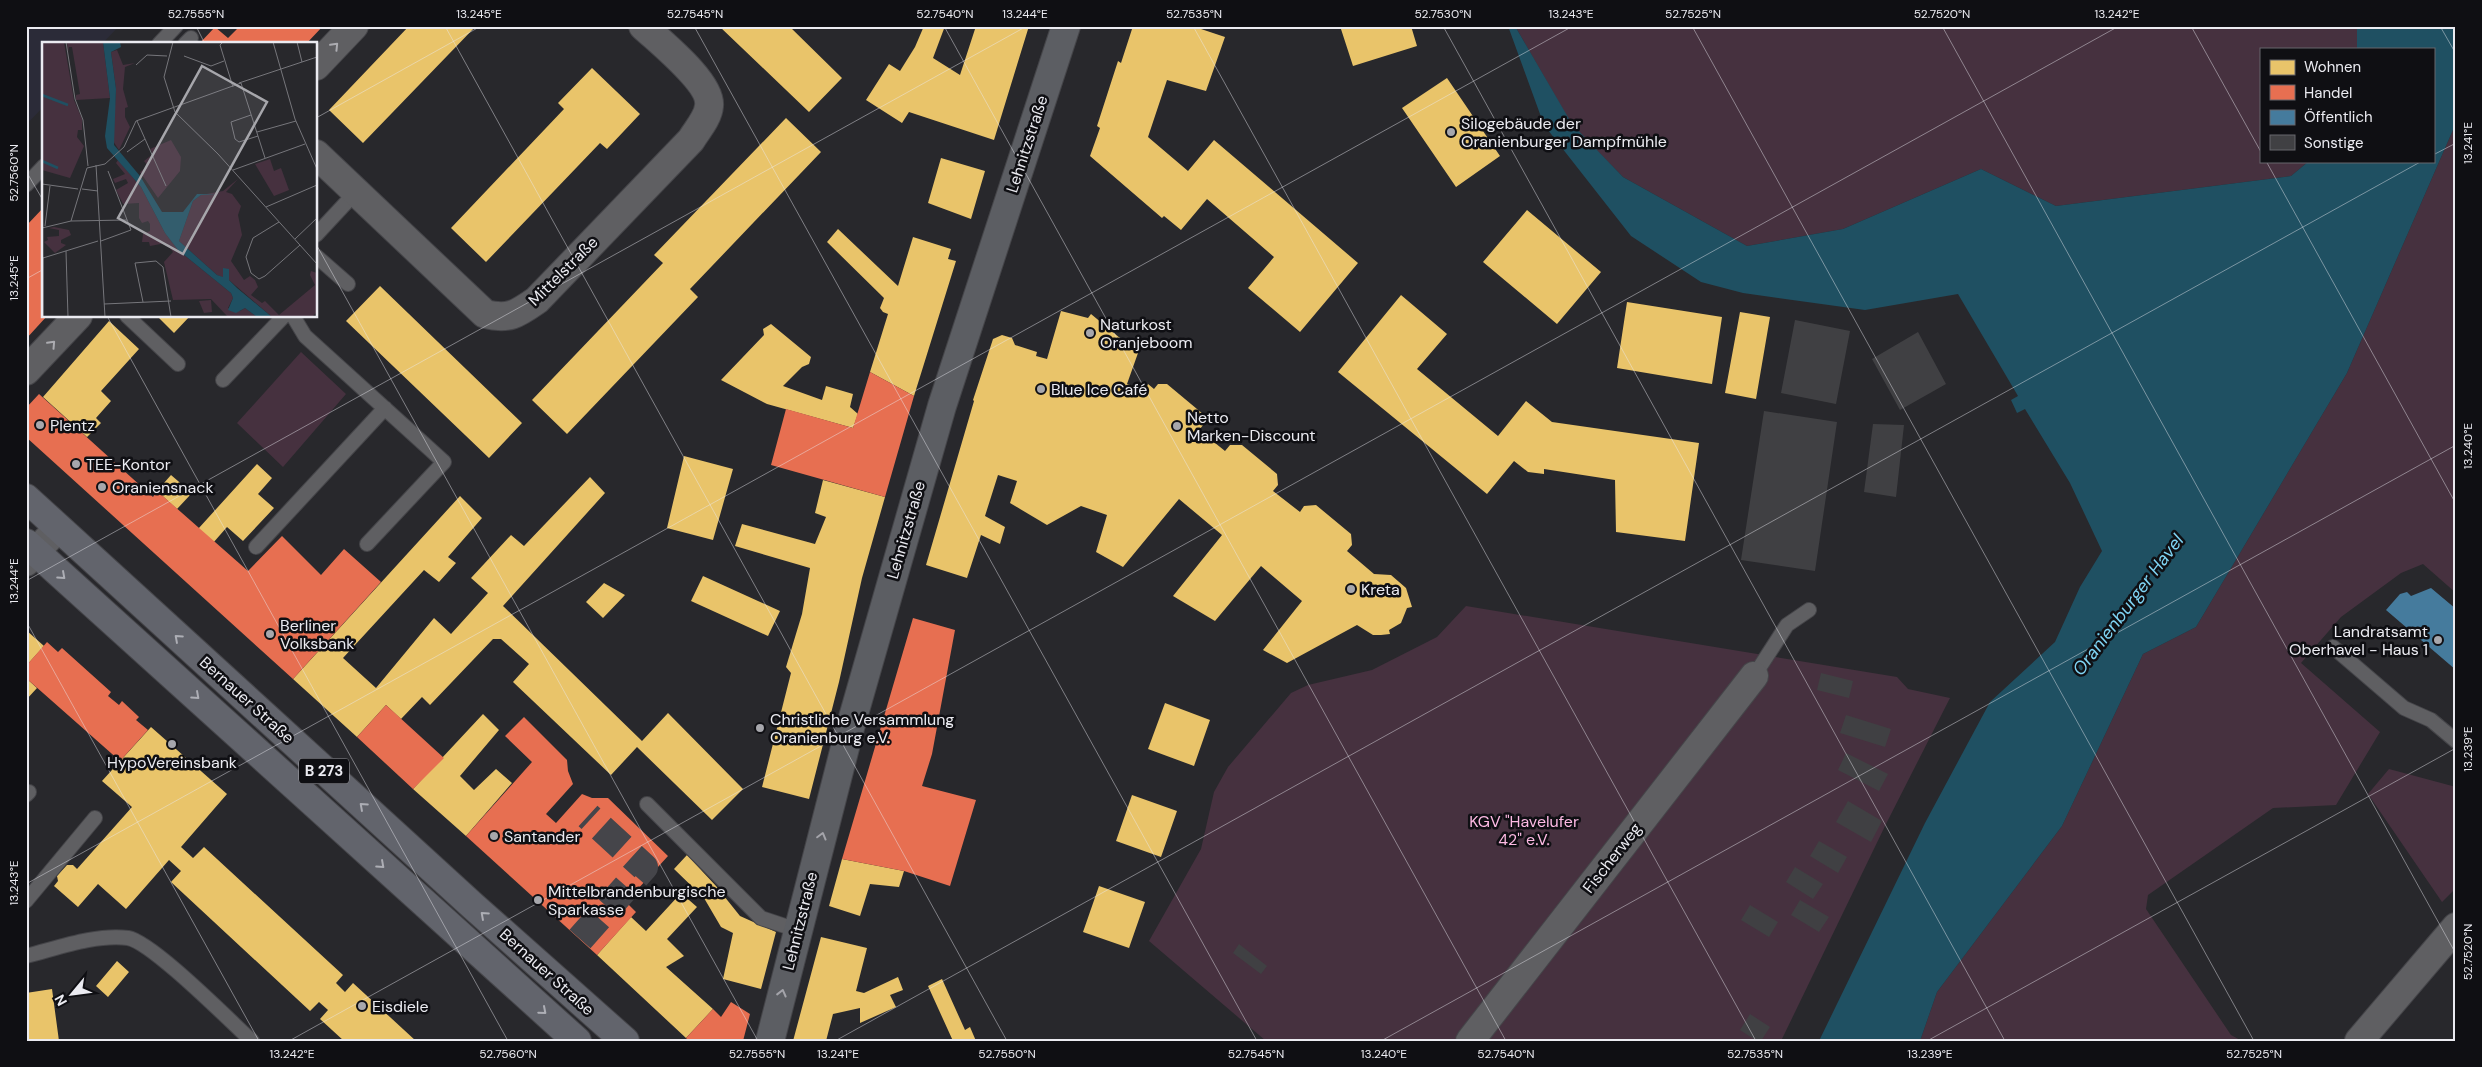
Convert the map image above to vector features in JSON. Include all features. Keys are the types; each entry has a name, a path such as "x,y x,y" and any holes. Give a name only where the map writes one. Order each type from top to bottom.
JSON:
{"main road":[{"name":"Lehnitzstraße","path":"770,1041 850,728 942,406 1066,26"},
{"name":"Bernauer Straße","path":"26,498 625,1041"},
{"name":"Bernauer Straße","path":"29,552 577,1041"}],"street":[{"path":"318,64 354,26"},
{"name":"Mittelstraße","path":"318,156 485,314 501,318 518,313 537,300 691,140 709,107 708,96 699,81 643,26"},
{"path":"26,371 76,318"},
{"path":"29,552 58,528"},
{"name":"Fischerweg","path":"1470,1041 1754,676"},
{"path":"2359,1041 2454,933"}],"lane":[{"path":"161,42 176,26"},
{"path":"26,185 42,168"},
{"path":"318,234 356,192"},
{"path":"318,258 348,284"},
{"path":"129,318 178,364"},
{"path":"223,380 282,318"},
{"path":"294,318 305,336 444,462 367,544"},
{"path":"256,547 386,408"},
{"path":"1754,676 1786,625 1809,610"},
{"path":"2333,648 2404,708 2431,720 2456,741"},
{"path":"647,804 761,918 797,930"},
{"path":"26,902 95,818"},
{"path":"26,956 104,937 130,938 160,956 252,1041"}],"shaded area":[{"path":"26,26 119,26 104,42 42,42 42,108 26,125"}],"green space":[{"path":"1515,26 2357,26 2357,48 2260,48 2260,162 2308,162 2291,176 2056,206 1981,169 1843,229 1747,246 1623,177 1572,125"},
{"path":"2456,123 2456,593 2423,564 2401,573 2341,617 2301,663 2380,732 2336,805 2273,808 2148,895 2146,909 2231,1035 2242,1041 1920,1041 1937,992 2062,826 2143,654 2196,627 2347,373"},
{"path":"301,352 346,394 283,467 237,423"},
{"name":"KGV \"Havelufer 42\" e.V.","path":"1466,606 1897,677 1908,689 1950,698 1886,824 1781,1041 1266,1041 1149,941 1201,849 1214,792 1228,767 1291,693 1308,685 1372,670 1437,637"},
{"path":"2389,769 2456,787 2456,888 2442,902 2368,794"}],"water":[{"name":"Oranienburger Havel","path":"1508,26 1515,26 1572,124 1623,177 1747,246 1843,229 1981,169 2056,206 2291,176 2308,162 2434,162 2434,48 2357,48 2357,26 2456,26 2456,123 2347,373 2196,627 2143,654 2062,826 1937,992 1920,1041 1819,1041 1925,823 1990,702 2055,642 2080,587 2102,551 2070,483 2025,409 2017,413 2011,400 2018,396 1958,294 1865,310 1743,293 1701,282 1631,236 1544,125"}],"building: Wohnen":[{"path":"409,26 476,26 363,143 329,110"},
{"path":"719,26 789,26 842,78 809,112"},
{"path":"924,26 945,26 933,58 960,75 976,26 1029,26 994,140 909,112 902,123 866,100 889,64 900,71 915,47"},
{"path":"1133,26 1192,26 1225,37 1206,91 1167,80 1148,137 1188,171 1214,140 1358,263 1300,332 1248,288 1274,257 1207,199 1181,230 1164,216 1162,218 1090,156 1100,128 1097,126 1118,61 1121,63"},
{"path":"1340,26 1411,26 1417,46 1353,66"},
{"path":"592,68 640,114 607,149 600,143 486,262 451,228 564,109 558,103"},
{"name":"Silogebäude der Oranienburger Dampfmühle","path":"1447,78 1500,156 1456,187 1402,108"},
{"path":"786,118 821,152 690,289 698,297 567,434 532,400 663,263 654,255"},
{"path":"941,158 985,171 971,219 928,203"},
{"path":"1527,210 1601,272 1557,324 1483,262"},
{"path":"838,229 898,286 913,237 951,249 948,259 956,261 914,396 870,372 888,314 880,308 884,298 827,242"},
{"path":"380,286 522,423 489,458 346,321"},
{"path":"1401,295 1447,334 1417,369 1498,436 1526,401 1552,422 1699,443 1685,541 1616,532 1615,480 1544,469 1544,474 1528,472 1514,461 1487,494 1338,372"},
{"path":"1627,302 1722,317 1712,384 1617,368"},
{"path":"1061,311 1088,318 1091,314 1138,353 1127,384 1146,390 1148,384 1154,389 1158,384 1167,384 1203,414 1204,424 1199,430 1225,451 1230,445 1242,445 1277,474 1278,485 1273,491 1300,512 1304,506 1316,505 1351,534 1352,545 1347,551 1374,574 1391,575 1406,588 1412,607 1407,608 1401,623 1389,630 1390,634 1381,635 1373,635 1357,625 1287,663 1263,650 1302,601 1261,566 1215,621 1173,596 1222,535 1179,499 1123,567 1096,552 1107,515 1081,506 1047,525 1010,503 1017,481 998,475 985,516 1005,527 1000,544 981,535 967,578 926,565 973,400 993,339 1002,335 1012,338 1015,345 1037,352 1036,356 1047,359"},
{"path":"1740,312 1770,317 1756,399 1725,393"},
{"path":"159,318 188,318 174,333"},
{"path":"109,321 139,349 101,391 111,401 96,418 101,423 87,437 43,397"},
{"path":"771,324 811,357 809,364 802,367 783,386 822,400 826,386 853,394 850,407 858,414 853,428 767,404 721,380 764,335 763,329"},
{"path":"684,456 733,469 713,540 667,528"},
{"path":"257,464 272,478 258,494 274,508 243,541 227,527 213,543 198,529"},
{"path":"171,475 192,493 177,509 157,491"},
{"path":"590,477 605,493 503,606 642,741 668,713 743,789 712,820 637,747 611,775 513,682 529,664 501,639 493,639 430,705 422,697 401,719 386,705 357,737 293,679 460,496 482,518 448,557 456,563 439,582 424,570 343,658 376,688 434,618 451,634 488,593 471,578 511,535 524,546"},
{"path":"823,480 885,497 862,578 839,682 809,799 762,787 791,673 786,667 802,614 810,568 735,546 742,524 815,544 826,517 815,513"},
{"path":"703,576 780,611 768,636 691,601"},
{"path":"604,583 625,595 603,618 586,602"},
{"path":"26,630 44,646 26,666"},
{"path":"26,678 37,688 26,700"},
{"path":"1165,703 1210,720 1194,766 1148,749"},
{"path":"483,714 499,730 460,776 474,790 496,769 512,783 466,836 413,789"},
{"path":"151,727 227,794 181,847 193,858 204,847 343,975 336,983 345,992 353,983 416,1041 344,1041 320,1019 328,1010 319,1002 310,1011 171,882 181,871 169,860 126,909 98,884 78,907 54,886 58,881 57,876 67,865 73,865 77,869 132,807 102,781"},
{"path":"1132,795 1177,811 1161,857 1116,841"},
{"path":"687,855 716,886 740,916 776,932 761,989 723,979 733,933 721,927 704,898 674,869"},
{"path":"842,859 904,871 899,887 870,884 860,916 829,906"},
{"path":"1099,886 1145,902 1129,948 1083,932"},
{"path":"681,893 697,907 667,939 684,956 666,967 713,1009 686,1038 597,955 631,917 646,931"},
{"path":"821,937 867,948 856,991 864,993 898,977 903,990 890,995 896,1007 860,1023 860,1008 833,1014 826,1041 793,1041"},
{"path":"117,961 129,972 108,997 96,986"},
{"path":"942,979 965,1030 970,1027 976,1041 953,1041 928,986"},
{"path":"52,989 59,1041 26,1041 26,993"}],"building: Handel":[{"path":"233,26 323,26 308,42 201,42 215,27 228,38 237,29"},
{"path":"42,209 42,318 45,318 26,339 26,226"},
{"path":"870,372 914,396 885,497 771,465 786,409 853,428"},
{"path":"39,394 153,497 157,491 248,571 282,536 321,575 344,549 381,582 293,679 26,437 26,408"},
{"path":"913,618 955,630 932,754 922,786 976,800 950,886 904,871 842,859"},
{"path":"47,642 58,652 62,648 111,692 108,696 119,705 122,701 139,717 136,720 148,730 120,761 26,678 26,666"},
{"path":"386,705 444,758 413,789 357,737"},
{"path":"524,717 567,760 568,771 573,784 546,814 556,823 582,794 592,798 608,798 668,856 626,902 636,912 597,955 466,836 532,762 505,736"},
{"path":"731,1002 750,1014 743,1041 689,1041 686,1038 713,1009 721,1017"}],"building: Öffentlich":[{"name":"Landratsamt Oberhavel - Haus 1","path":"2431,588 2456,609 2456,670 2386,610 2400,594 2407,592 2411,596"}],"building: Sonstige":[{"path":"1795,320 1850,331 1836,404 1781,393"},
{"path":"1918,332 1946,384 1900,410 1872,359"},
{"path":"1764,411 1837,422 1815,571 1741,560"},
{"path":"1873,424 1904,425 1896,497 1864,492"},
{"path":"1821,673 1853,681 1849,698 1817,690"},
{"path":"1846,715 1891,729 1885,747 1840,733"},
{"path":"1846,753 1888,774 1879,791 1838,770"},
{"path":"1848,801 1882,821 1871,842 1836,822"},
{"path":"1819,841 1847,857 1838,873 1810,856"},
{"path":"1795,867 1823,884 1813,899 1786,882"},
{"path":"1800,900 1829,917 1819,932 1791,915"},
{"path":"1750,905 1778,922 1769,937 1741,920"},
{"path":"1239,944 1267,966 1261,974 1233,953"},
{"path":"1750,1014 1770,1027 1761,1041 1757,1041 1740,1030"}],"tunnel":[{"path":"580,939 644,867 588,816"}],"place":[{"name":"Silogebäude der Oranienburger Dampfmühle","path":"1451,132"},
{"name":"Naturkost Oranjeboom","path":"1090,333"},
{"name":"Blue Ice Café","path":"1041,389"},
{"name":"Plentz","path":"40,425"},
{"name":"Netto Marken-Discount","path":"1177,426"},
{"name":"TEE-Kontor","path":"76,464"},
{"name":"Oraniensnack","path":"102,487"},
{"name":"Kreta","path":"1351,589"},
{"name":"Berliner Volksbank","path":"270,634"},
{"name":"Landratsamt Oberhavel - Haus 1","path":"2438,640"},
{"name":"Christliche Versammlung Oranienburg e.V.","path":"760,728"},
{"name":"HypoVereinsbank","path":"172,744"},
{"name":"Santander","path":"494,836"},
{"name":"Mittelbrandenburgische Sparkasse","path":"538,900"},
{"name":"Eisdiele","path":"362,1006"}]}
